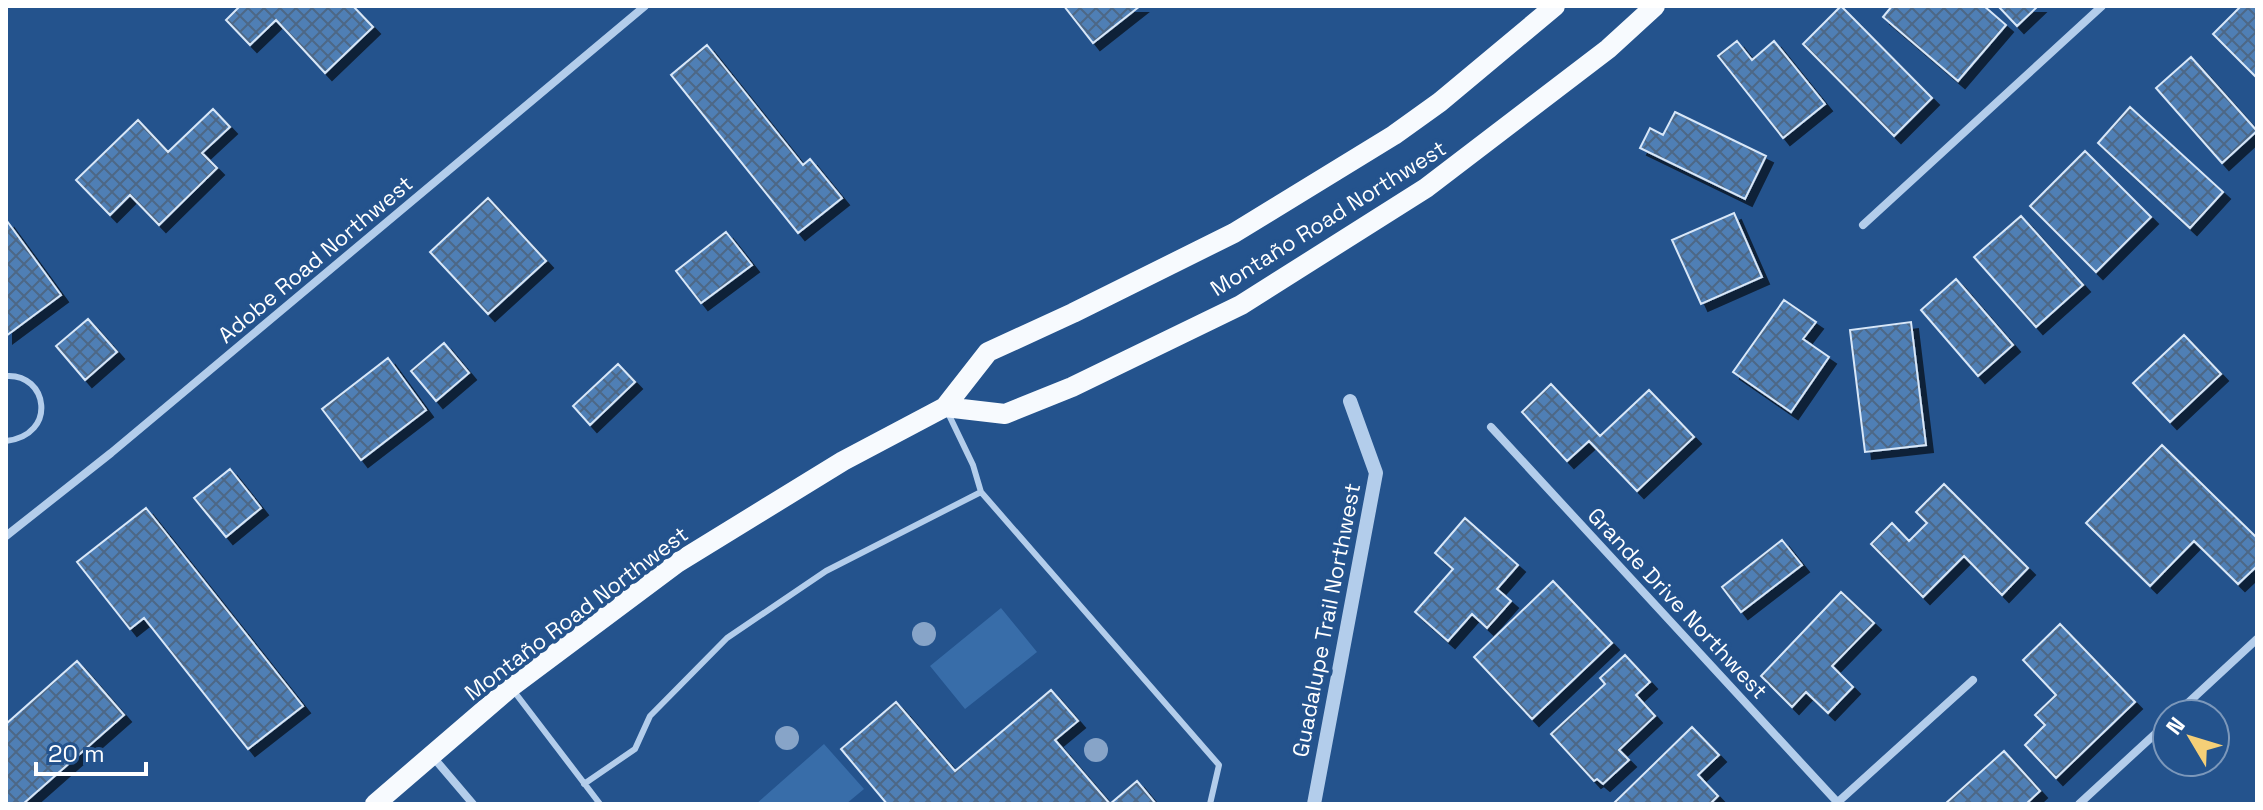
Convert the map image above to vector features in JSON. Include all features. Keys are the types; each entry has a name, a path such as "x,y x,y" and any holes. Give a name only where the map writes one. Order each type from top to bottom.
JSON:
{"main road":[{"name":"Montaño Road Northwest","path":"375,804 511,687 677,563 843,461 945,407 988,352 1234,233 1428,111 1555,6"},
{"name":"Montaño Road Northwest","path":"945,407 1005,414 1072,387 1241,305 1426,188 1608,49 1655,6"}],"street":[{"name":"Adobe Road Northwest","path":"9,534 111,453 645,6"},
{"path":"1863,225 2102,6"},
{"name":"Guadalupe Trail Northwest","path":"1314,804 1376,473 1350,401"},
{"name":"Grande Drive Northwest","path":"1491,427 1839,803"},
{"path":"2193,698 2257,639"},
{"path":"1839,803 1973,680"},
{"path":"2079,804 2151,738"},
{"path":"433,756 473,804"}],"lane":[{"path":"6,376 13,375 32,385 42,404 41,415 30,434 6,441"},
{"path":"945,407 973,465 981,492 1219,765 1210,804"},
{"path":"584,784 635,749 650,716 727,638 826,571 981,492"},
{"path":"6,523 9,534"},
{"path":"511,687 600,804"}],"shaded area":[{"path":"1001,608 1037,652 965,709 930,666"},
{"path":"824,744 864,789 846,804 756,804"}],"building":[{"path":"240,6 353,6 373,27 325,73 276,20 250,45 226,20"},
{"path":"1064,6 1140,6 1093,43"},
{"path":"1841,6 1932,98 1894,136 1803,44"},
{"path":"1892,6 1984,6 2006,25 1958,81 1883,17"},
{"path":"1998,6 2038,6 2017,26"},
{"path":"2241,6 2257,6 2257,78 2213,34"},
{"path":"1737,41 1752,60 1774,41 1825,104 1783,138 1718,56"},
{"path":"707,45 803,165 810,159 842,198 798,233 671,75"},
{"path":"2191,57 2257,131 2222,163 2156,88"},
{"path":"2130,107 2223,192 2190,228 2098,143"},
{"path":"213,109 230,127 202,153 217,168 159,225 130,195 110,215 76,180 138,120 168,152"},
{"path":"1675,112 1766,156 1745,199 1640,148 1650,128 1663,135"},
{"path":"2085,151 2151,217 2096,272 2030,206"},
{"path":"488,198 546,261 488,314 430,252"},
{"path":"1734,213 1762,277 1701,304 1672,240"},
{"path":"2021,216 2083,285 2036,327 1974,257"},
{"path":"6,222 61,295 6,336"},
{"path":"726,232 752,265 701,303 676,271"},
{"path":"1956,279 2013,345 1978,376 1921,310"},
{"path":"1784,300 1816,322 1803,339 1829,357 1791,412 1733,372"},
{"path":"88,319 117,352 85,380 56,346"},
{"path":"1911,322 1926,445 1865,452 1850,330"},
{"path":"2184,335 2221,374 2170,422 2133,383"},
{"path":"444,343 469,373 436,401 411,371"},
{"path":"388,358 426,410 361,460 322,409"},
{"path":"618,364 635,382 590,425 573,406"},
{"path":"1551,384 1600,436 1649,390 1694,437 1637,491 1589,441 1567,461 1522,412"},
{"path":"2162,445 2257,538 2257,566 2238,584 2194,541 2150,586 2086,523"},
{"path":"230,469 261,508 226,537 194,498"},
{"path":"1944,484 2028,568 2002,595 1964,556 1923,597 1871,544 1892,523 1909,541 1927,523 1916,512"},
{"path":"146,508 303,706 248,749 144,618 130,629 77,562"},
{"path":"1465,518 1518,565 1497,589 1511,601 1487,628 1472,614 1448,641 1415,612 1453,569 1435,553"},
{"path":"1782,540 1802,565 1741,612 1722,587"},
{"path":"1553,581 1612,643 1532,719 1474,657"},
{"path":"1841,592 1874,623 1832,666 1853,687 1828,713 1806,692 1792,707 1761,676"},
{"path":"2060,624 2135,702 2056,778 2025,745 2045,725 2035,715 2056,695 2023,660"},
{"path":"1625,655 1650,682 1636,695 1655,716 1619,750 1629,760 1603,784 1597,779 1594,781 1551,734 1605,684 1600,678"},
{"path":"77,661 124,715 23,804 6,804 6,724"},
{"path":"1051,690 1078,721 1055,740 1110,804 887,804 841,749 896,702 955,771"},
{"path":"1692,727 1719,755 1698,775 1718,796 1710,804 1613,804"},
{"path":"2004,751 2040,791 2026,804 1945,804"},
{"path":"1137,781 1156,804 1110,804"}]}
